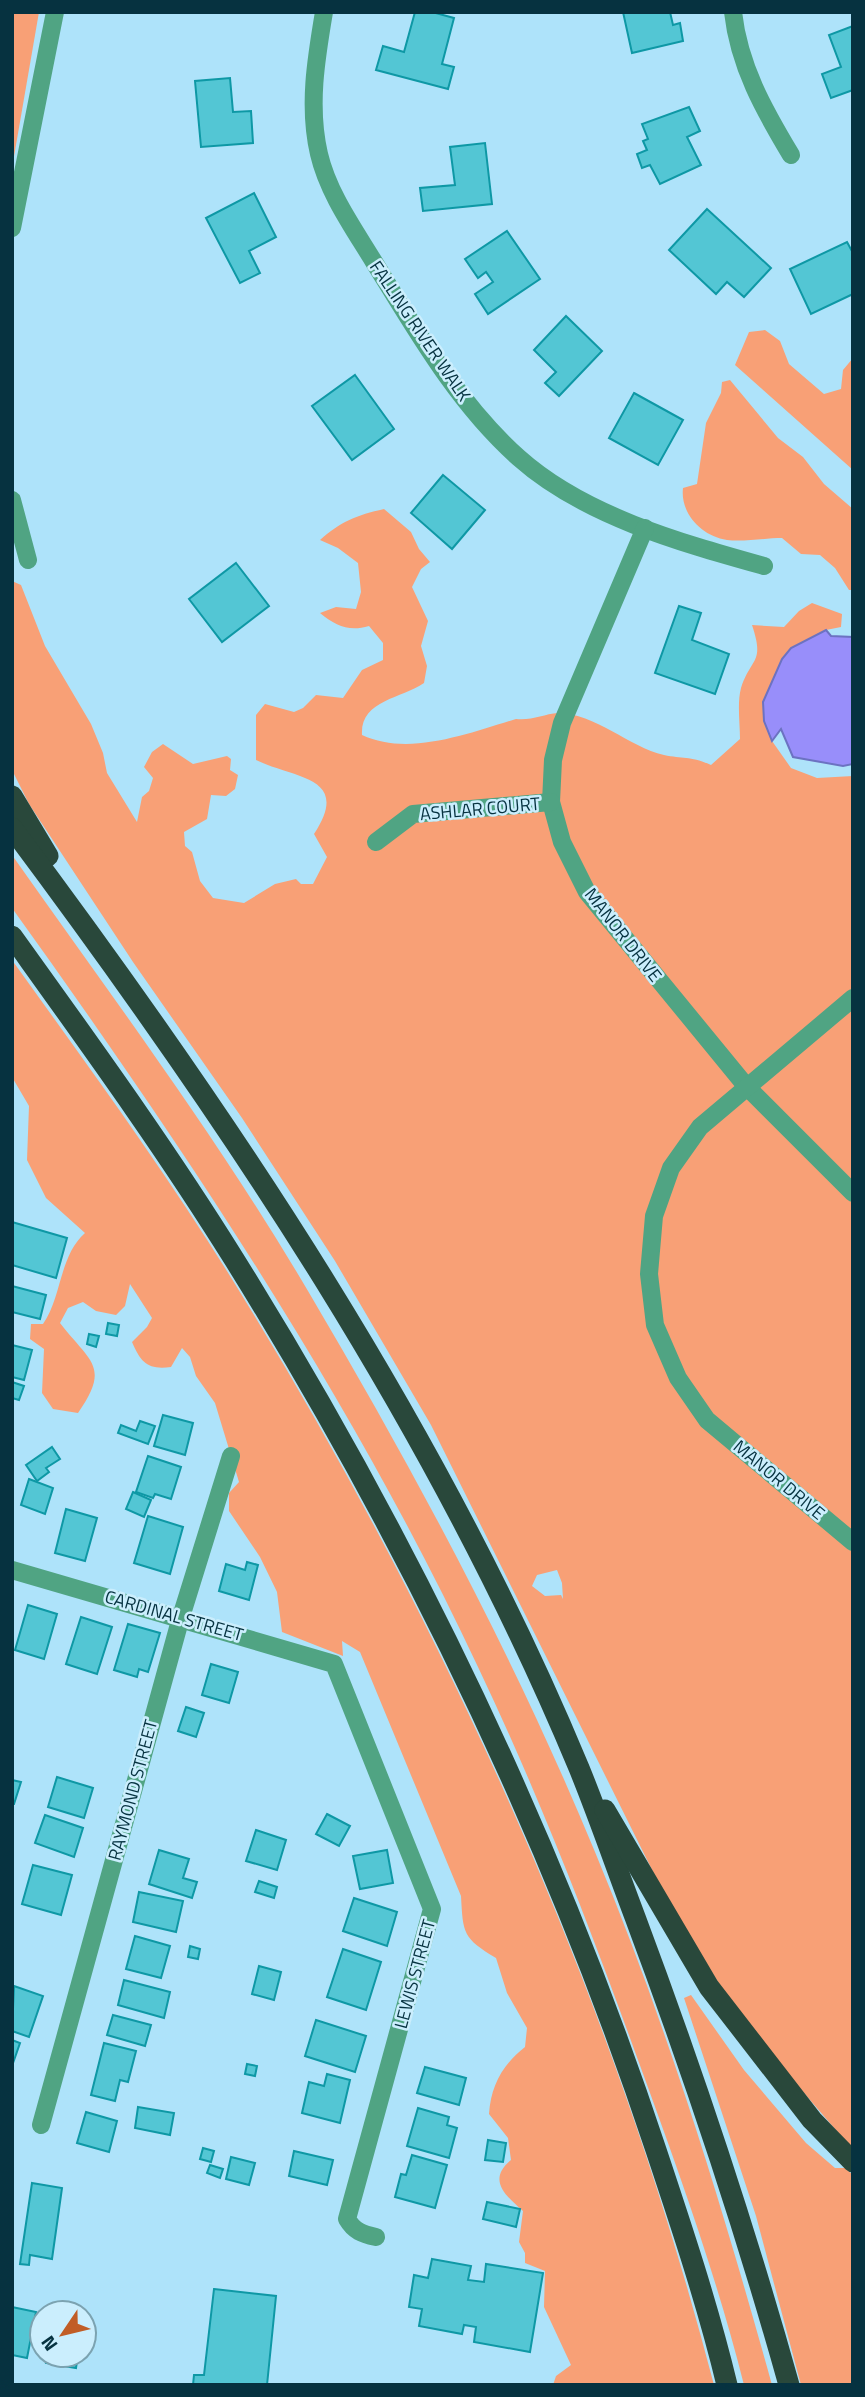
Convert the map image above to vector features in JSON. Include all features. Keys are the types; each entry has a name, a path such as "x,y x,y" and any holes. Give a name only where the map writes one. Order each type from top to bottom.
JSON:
{"highway":[{"path":"12,796 111,959"},
{"path":"12,828 111,959 253,1166 381,1375 455,1508 580,1769 709,1987 812,2120 853,2162"},
{"path":"12,936 162,1147 234,1259 367,1486 436,1616 537,1833 587,1957 630,2071 681,2225 727,2385"},
{"path":"580,1769 710,2122 789,2385"}],"street":[{"path":"12,228 55,12"},
{"name":"FALLING RIVER WALK","path":"324,12 312,107 319,156 341,208 415,330 465,400 519,458 567,490 676,542 764,566"},
{"path":"733,12 745,66 757,95 791,155"},
{"path":"12,500 27,559"},
{"name":"MANOR DRIVE","path":"645,528 562,723 553,760 551,802 562,842 587,892 746,1086 853,1193"},
{"name":"ASHLAR COURT","path":"376,842 412,814 551,802"},
{"path":"746,1086 853,998"},
{"name":"MANOR DRIVE","path":"746,1086 700,1127 671,1168 654,1216 649,1274 655,1325 678,1378 707,1420 853,1542"},
{"name":"RAYMOND STREET","path":"41,2125 181,1617 231,1456"},
{"name":"CARDINAL STREET","path":"12,1570 181,1617 334,1664"},
{"name":"LEWIS STREET","path":"334,1664 432,1909 347,2218 352,2228 362,2234 376,2237"}],"shaded area":[{"path":"12,12 39,12 12,168"},
{"path":"765,330 780,341 789,364 824,394 841,389 843,370 853,358 853,470 735,365 749,332"},
{"path":"730,380 778,438 803,457 824,484 853,509 853,590 849,590 835,568 820,555 801,554 782,538 740,541 718,538 701,528 689,514 683,488 697,484 706,423 721,393 722,382"},
{"path":"384,509 411,532 419,549 430,562 421,569 412,587 428,621 421,646 427,666 424,683 384,702 368,714 363,723 362,735 380,741 419,743 459,736 516,719 558,713 572,714 599,724 651,751 711,765 740,739 741,688 757,654 752,625 784,627 799,611 812,603 842,614 841,627 826,630 782,659 763,702 764,721 772,741 791,768 817,778 853,776 853,2150 743,2022 669,1904 431,1425 335,1261 242,1118 133,962 29,804 12,770 12,581 21,585 45,646 91,724 103,753 107,773 137,822 142,797 149,791 153,778 144,767 152,752 163,744 193,764 227,756 231,759 230,770 238,775 235,789 226,796 211,795 207,819 184,832 185,846 192,852 200,881 213,898 244,903 275,884 296,879 301,884 313,884 327,857 314,834 324,815 326,801 323,790 302,776 256,760 256,715 265,704 294,712 303,708 316,695 343,698 362,670 383,660 383,643 369,626 343,627 320,613 336,607 356,609 361,592 358,563 338,548 320,540 342,524","holes":["557,1570 562,1583 563,1599 561,1595 545,1596 532,1586 537,1575"]},
{"path":"826,630 831,636 853,637 853,764 843,766 793,757 781,729 772,741 764,721 763,702 782,659 791,648"},
{"path":"12,855 164,1070 274,1235 387,1428 497,1637 564,1780 646,1983 713,2183 772,2385 744,2385 695,2221 582,1911 500,1715 429,1567 321,1372 263,1277 140,1090 12,908"},
{"path":"12,960 154,1160 235,1284 312,1413 384,1545 452,1679 515,1816 573,1956 626,2097 673,2240 714,2385 553,2385 556,2376 571,2365 544,2307 545,2271 525,2263 525,2253 519,2242 523,2211 505,2193 500,2181 500,2174 511,2160 508,2138 489,2114 495,2085 510,2061 525,2047 527,2028 507,1993 496,1958 467,1934 461,1896 360,1652 342,1641 343,1656 282,1632 277,1592 260,1557 229,1511 229,1493 239,1482 215,1403 196,1376 190,1357 182,1348 171,1367 151,1366 142,1360 132,1342 152,1318 130,1284 125,1306 116,1315 96,1311 83,1302 68,1308 60,1323 88,1356 95,1374 88,1397 78,1413 53,1409 42,1393 44,1349 30,1339 31,1324 43,1324 54,1302 70,1253 85,1233 46,1198 27,1160 29,1106 12,1077"},
{"path":"691,1995 744,2070 806,2143 835,2168 845,2168 853,2175 853,2385 801,2385 756,2216 684,1998"}],"building":[{"path":"415,12 432,12 454,18 442,64 454,67 448,89 376,70 383,46 404,52"},
{"path":"623,12 670,12 673,25 680,23 683,41 632,53"},
{"path":"853,26 853,90 831,98 822,74 841,67 829,35"},
{"path":"230,78 233,112 251,111 253,143 201,147 195,81"},
{"path":"689,107 700,131 687,137 701,165 660,184 650,165 642,168 637,154 647,150 643,141 648,139 642,124"},
{"path":"485,143 492,204 423,211 420,188 455,185 450,147"},
{"path":"254,193 276,237 249,251 260,273 240,283 206,218"},
{"path":"707,209 771,268 744,297 727,282 716,294 669,250"},
{"path":"507,231 540,279 488,314 475,294 493,282 486,272 478,278 465,259"},
{"path":"847,242 853,253 853,294 811,314 790,269"},
{"path":"566,316 602,351 559,396 545,383 556,372 534,350"},
{"path":"355,375 394,429 352,460 312,406"},
{"path":"634,393 683,420 658,465 609,438"},
{"path":"443,475 485,510 452,549 411,513"},
{"path":"236,563 269,606 222,642 189,599"},
{"path":"679,606 701,613 692,640 729,654 715,694 655,673"},
{"path":"12,1222 67,1238 56,1278 12,1265"},
{"path":"12,1286 46,1295 40,1319 12,1312"},
{"path":"108,1323 119,1325 117,1336 106,1334"},
{"path":"89,1334 99,1336 96,1347 87,1344"},
{"path":"12,1345 32,1350 24,1380 12,1377"},
{"path":"12,1382 24,1386 19,1400 12,1398"},
{"path":"163,1415 193,1423 185,1455 154,1446"},
{"path":"140,1421 155,1426 148,1444 118,1433 121,1425 136,1431"},
{"path":"52,1447 60,1459 46,1468 49,1472 37,1481 26,1465"},
{"path":"148,1456 181,1467 171,1499 155,1494 153,1498 136,1492"},
{"path":"29,1479 53,1488 45,1514 21,1505"},
{"path":"133,1492 151,1500 144,1517 126,1509"},
{"path":"66,1509 97,1518 85,1561 55,1553"},
{"path":"148,1516 183,1527 170,1574 134,1563"},
{"path":"247,1562 258,1565 249,1600 219,1591 226,1564 245,1570"},
{"path":"28,1605 57,1614 44,1659 15,1650"},
{"path":"81,1617 112,1627 97,1674 66,1664"},
{"path":"128,1624 160,1633 148,1672 139,1669 137,1677 114,1670"},
{"path":"211,1664 238,1672 229,1703 202,1695"},
{"path":"186,1707 204,1713 196,1737 178,1731"},
{"path":"57,1777 93,1788 84,1818 48,1807"},
{"path":"12,1780 21,1782 14,1804 12,1804"},
{"path":"327,1814 350,1826 339,1846 316,1834"},
{"path":"45,1815 83,1828 74,1857 35,1843"},
{"path":"256,1830 286,1840 277,1870 246,1861"},
{"path":"159,1850 189,1859 183,1878 197,1882 192,1898 149,1884"},
{"path":"387,1850 393,1883 360,1889 353,1856"},
{"path":"33,1865 72,1875 61,1915 22,1904"},
{"path":"259,1881 277,1887 274,1898 255,1892"},
{"path":"139,1892 183,1901 176,1932 133,1922"},
{"path":"354,1898 397,1912 387,1946 343,1931"},
{"path":"135,1936 170,1946 161,1978 126,1969"},
{"path":"190,1946 200,1949 198,1959 188,1957"},
{"path":"343,1949 381,1962 366,2010 327,1997"},
{"path":"259,1966 281,1972 274,2000 252,1994"},
{"path":"124,1980 170,1992 164,2018 118,2005"},
{"path":"14,1986 43,1996 29,2037 12,2031"},
{"path":"113,2015 151,2025 145,2046 107,2035"},
{"path":"316,2020 366,2036 355,2072 305,2056"},
{"path":"12,2040 20,2043 12,2066"},
{"path":"104,2043 136,2051 128,2082 120,2080 115,2101 91,2095"},
{"path":"247,2064 257,2066 255,2076 245,2074"},
{"path":"425,2067 466,2078 459,2105 417,2093"},
{"path":"327,2074 350,2080 340,2123 302,2113 309,2082 324,2086"},
{"path":"138,2107 174,2113 170,2135 135,2128"},
{"path":"418,2108 449,2117 447,2125 457,2128 449,2158 407,2146"},
{"path":"86,2112 117,2121 109,2152 77,2143"},
{"path":"488,2140 506,2143 503,2162 485,2160"},
{"path":"203,2148 214,2151 211,2162 200,2159"},
{"path":"294,2151 333,2160 327,2185 289,2176"},
{"path":"412,2155 447,2165 435,2208 395,2197 401,2174 406,2175"},
{"path":"231,2157 255,2163 249,2185 226,2179"},
{"path":"210,2165 223,2169 220,2178 207,2173"},
{"path":"32,2183 62,2188 52,2259 30,2255 29,2265 20,2264"},
{"path":"487,2202 520,2209 516,2227 483,2219"},
{"path":"432,2259 471,2266 468,2280 484,2282 486,2264 543,2273 530,2352 474,2342 476,2327 464,2325 462,2334 419,2326 422,2309 409,2307 414,2275 428,2278"},
{"path":"214,2289 276,2296 267,2385 193,2385 194,2375 204,2375"},
{"path":"12,2307 28,2310 28,2353 27,2358 12,2355"}]}
